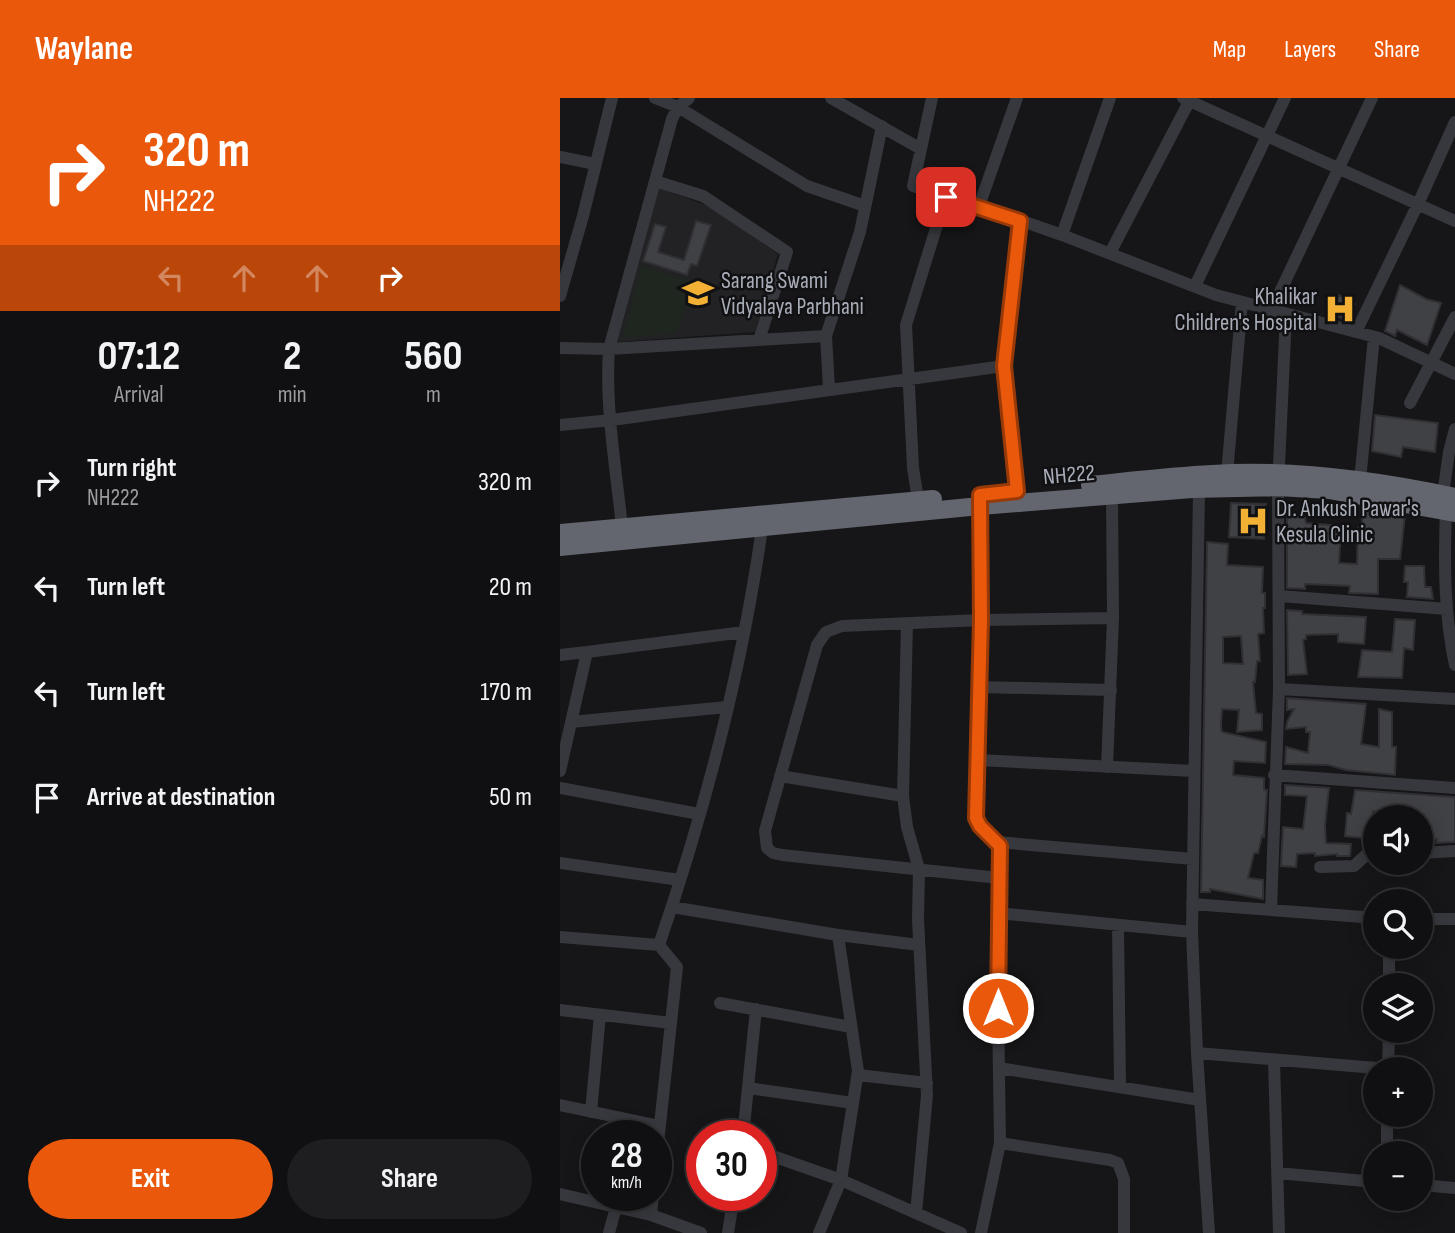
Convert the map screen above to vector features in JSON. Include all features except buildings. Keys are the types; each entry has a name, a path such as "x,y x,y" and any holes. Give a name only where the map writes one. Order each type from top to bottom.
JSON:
{"highway":[{"name":"NH222","path":"560,547 762,528 980,500 1017,491 1227,474 1450,504"},
{"name":"NH222","path":"560,533 918,500 1112,495 1334,477 1450,504"}],"street":[{"path":"560,296 611,98"},
{"path":"656,98 678,107 807,186 865,206"},
{"path":"622,527 611,420 609,349 672,119 678,107 689,98"},
{"path":"831,98 844,101 921,149"},
{"path":"932,98 913,187 979,206 1242,302 1374,337 1455,373"},
{"path":"979,206 1017,98"},
{"path":"1062,236 1110,98"},
{"path":"1195,286 1285,98"},
{"path":"1271,310 1372,98"},
{"path":"1110,253 1188,99 1455,221"},
{"path":"1356,332 1419,204 1455,122"},
{"path":"830,389 826,336 860,232 881,126"},
{"path":"560,157 596,164"},
{"path":"655,181 703,196 787,252 759,340"},
{"path":"918,500 913,468 906,325 946,197"},
{"path":"1017,491 1004,366 1020,221"},
{"path":"1227,474 1242,302"},
{"path":"1271,910 1279,689 1279,480 1286,315"},
{"path":"1410,403 1455,317"},
{"path":"560,348 609,349 826,336"},
{"path":"1360,481 1374,337"},
{"path":"560,425 1004,366"},
{"path":"1455,429 1444,571 1455,665"},
{"path":"1199,489 1192,932 1209,1233"},
{"path":"1107,767 1113,618 1112,495"},
{"path":"980,500 981,620 976,818 980,826 997,842 1000,851 1000,1143 981,1233"},
{"path":"659,945 699,814 727,707 751,602 762,528"},
{"path":"1280,596 1447,609"},
{"path":"999,878 773,853 767,848 765,831 820,638 826,632 842,626 1113,618"},
{"path":"907,623 903,796 907,827 919,869 919,944 927,1083 916,1213"},
{"path":"560,655 744,632"},
{"path":"560,771 587,652"},
{"path":"979,687 1111,690"},
{"path":"1279,689 1455,699"},
{"path":"571,722 727,707"},
{"path":"978,760 1194,771"},
{"path":"1274,775 1455,788"},
{"path":"780,776 903,796"},
{"path":"560,788 699,814"},
{"path":"997,842 1193,859"},
{"path":"1433,852 1455,851"},
{"path":"1320,867 1354,866 1363,858"},
{"path":"560,863 680,880"},
{"path":"1192,904 1363,917"},
{"path":"672,907 838,935 919,944"},
{"path":"998,913 1192,932"},
{"path":"1433,919 1455,919"},
{"path":"1118,925 1120,1086"},
{"path":"819,1233 841,1180 858,1075 838,935"},
{"path":"560,937 659,945 677,967 661,1120"},
{"path":"720,1003 851,1027"},
{"path":"745,1120 756,1009"},
{"path":"560,1010 671,1023"},
{"path":"591,1112 600,1015"},
{"path":"1197,1053 1388,1069 1389,1043"},
{"path":"1274,1060 1279,1233"},
{"path":"999,1068 1200,1100"},
{"path":"858,1075 927,1083"},
{"path":"748,1088 853,1103"},
{"path":"560,1105 630,1120"},
{"path":"1000,1143 1118,1163 1124,1179 1124,1233"},
{"path":"777,1158 841,1180 961,1233"},
{"path":"1277,1173 1363,1181"},
{"path":"1433,1186 1455,1188"},
{"path":"560,1194 581,1199"},
{"path":"610,1233 615,1211"},
{"path":"634,1211 701,1233"},
{"path":"651,1211 651,1215"},
{"path":"728,1233 731,1211"}],"shaded area":[{"name":"Sarang Swami Vidyalaya Parbhani","path":"659,188 711,207 778,254 755,332 617,342"},
{"path":"642,266 693,281 677,333 622,338"}],"place":[{"name":"Sarang Swami Vidyalaya Parbhani","path":"698,293"},
{"name":"Khalikar Children's Hospital","path":"1340,309"},
{"name":"Dr. Ankush Pawar's Kesula Clinic","path":"1253,521"}],"route":[{"path":"946,197 1020,221 1004,366 1017,491 980,495 981,620 976,818 977,823 1000,846 998,1008"}]}
